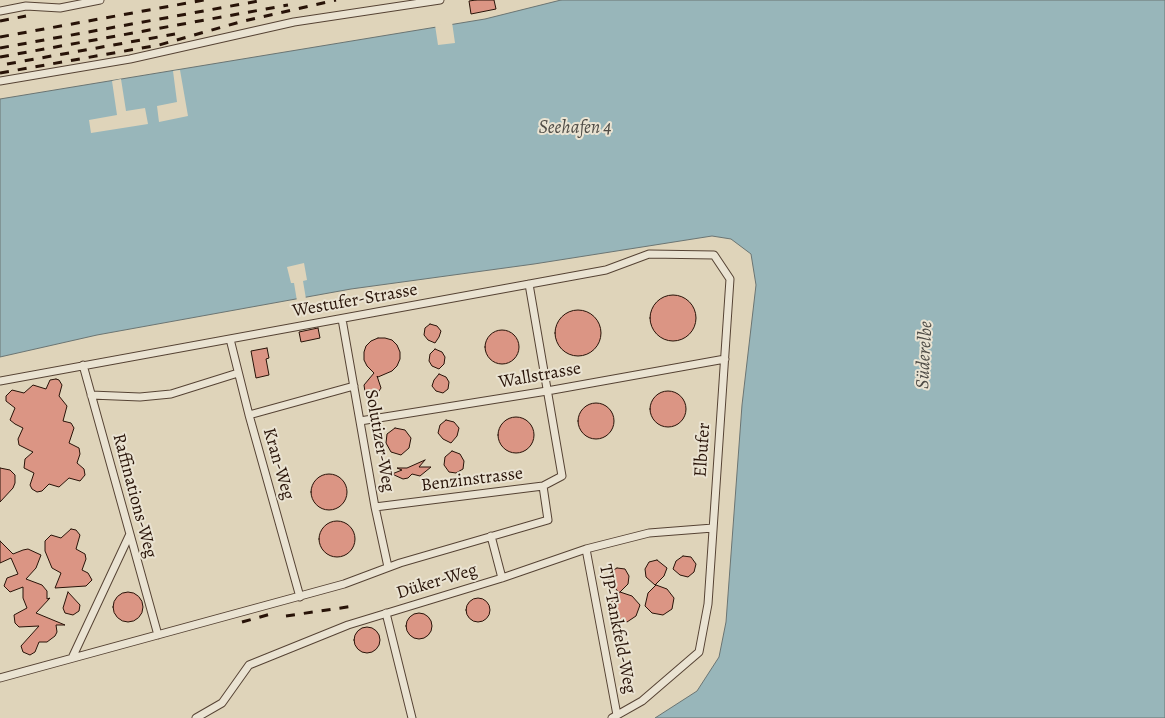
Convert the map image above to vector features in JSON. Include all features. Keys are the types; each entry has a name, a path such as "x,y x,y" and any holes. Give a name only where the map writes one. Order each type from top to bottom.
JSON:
{"lane":[{"path":"0,11 26,6 100,0"},
{"path":"0,81 130,59 294,22 416,2 440,0"},
{"name":"Westufer-Strasse","path":"0,381 606,270 649,254 714,254"},
{"name":"Elbufer","path":"615,717 642,701 699,652 708,604 730,279 714,254"},
{"path":"528,284 547,391"},
{"name":"Solutizer-Weg","path":"342,319 375,508 388,567"},
{"name":"Kran-Weg","path":"230,339 248,415 300,596"},
{"name":"Wallstrasse","path":"360,421 547,391 724,359"},
{"name":"Raffinations-Weg","path":"83,365 158,635"},
{"path":"91,395 140,397 170,394 238,374"},
{"path":"248,415 354,386"},
{"name":"Benzinstrasse","path":"375,508 542,486 562,476 547,391"},
{"path":"0,678 344,584 388,567 548,520 542,486"},
{"name":"Düker-Weg","path":"196,718 222,704 249,665 348,625 502,578 586,549 649,533 713,528"},
{"path":"72,658 129,536"},
{"path":"491,536 502,578"},
{"name":"TJP-Tankfeld-Weg","path":"586,549 615,717"},
{"path":"386,613 412,718"}],"water":[{"path":"561,0 1165,0 1165,718 655,718 697,691 719,657 726,622 742,405 756,285 751,254 731,239 712,236 534,264 351,289 97,335 0,357 0,99 485,19"}],"pier":[{"path":"452,22 455,43 438,45 435,25"},
{"path":"180,70 188,116 159,122 157,106 177,102 173,71"},
{"path":"121,79 126,111 145,108 148,124 91,133 89,120 117,115 112,81"},
{"path":"304,263 307,280 303,281 306,299 297,301 294,283 291,283 287,267"}],"building":[{"path":"494,0 496,9 471,14 469,1"},
{"path":"668,295 678,295 692,305 696,318 692,331 686,337 678,341 668,341 654,331 650,323 650,313 660,299"},
{"path":"573,310 583,310 597,320 601,333 597,346 591,352 583,356 573,356 559,346 555,338 555,328 565,314"},
{"path":"430,324 437,326 441,331 435,343 428,340 424,335 425,328"},
{"path":"318,328 320,338 301,342 299,332"},
{"path":"502,330 514,335 519,347 514,359 502,364 490,359 485,347 490,335"},
{"path":"378,338 392,340 400,352 400,359 392,371 377,376 381,388 377,394 371,395 365,392 364,385 374,373 364,360 364,352 366,346 371,341"},
{"path":"267,348 269,358 266,359 269,375 256,378 251,351"},
{"path":"435,349 442,352 445,357 444,364 439,369 432,366 429,361 430,354"},
{"path":"439,374 446,377 449,382 448,389 443,393 436,391 432,386"},
{"path":"56,379 62,385 59,396 67,406 63,421 71,423 74,428 69,443 79,448 80,454 77,463 84,469 85,475 80,481 69,478 59,487 49,484 42,491 37,492 30,485 34,473 24,468 25,459 33,452 19,445 18,439 23,428 10,420 15,408 6,401 6,396 12,390 24,393 33,385 46,389 50,380"},
{"path":"668,391 681,396 686,409 681,422 668,427 655,422 650,409 655,396"},
{"path":"596,403 609,408 614,421 609,434 596,439 583,434 578,421 583,408"},
{"path":"516,417 529,422 534,435 529,448 516,453 503,448 498,435 503,422"},
{"path":"446,420 454,422 459,428 457,436 451,443 443,439 438,433 440,425"},
{"path":"395,428 405,430 411,438 409,448 401,455 391,452 386,443 387,434"},
{"path":"452,451 460,454 464,461 463,469 456,473 449,472 444,465 445,457"},
{"path":"425,460 419,467 431,467 420,476 412,474 408,478 403,479 392,474 402,470 397,468 407,468"},
{"path":"0,468 10,470 15,475 15,483 13,488 0,502"},
{"path":"329,474 342,479 347,492 342,505 329,510 316,505 311,492 316,479"},
{"path":"337,521 350,526 355,539 350,552 337,557 324,552 319,539 324,526"},
{"path":"71,529 76,530 80,535 76,549 85,554 86,559 82,570 88,573 92,580 86,586 55,588 61,573 52,568 45,551 45,541 51,535 61,538"},
{"path":"0,541 13,554 28,549 41,555 36,568 26,579 42,585 47,591 47,599 50,598 36,613 65,625 56,625 57,632 55,636 47,642 39,642 35,652 30,655 23,652 21,646 39,626 19,627 15,623 14,615 27,608 23,598 23,587 10,592 4,586 7,578 18,574 11,558 0,563"},
{"path":"683,556 691,557 696,564 694,572 688,577 680,575 673,569 676,561"},
{"path":"657,560 667,568 664,576 655,585 646,577 645,569 649,562"},
{"path":"617,568 625,569 629,576 628,584 619,593 609,580 610,572"},
{"path":"656,585 667,589 674,598 672,609 663,615 652,613 645,606 648,593"},
{"path":"68,592 80,605 79,611 73,615 65,613 63,608"},
{"path":"128,592 139,596 143,607 139,618 128,622 117,618 113,607 117,596"},
{"path":"620,592 632,596 640,605 636,616 627,622 616,620 610,611 612,601"},
{"path":"473,598 483,598 490,605 490,615 483,622 473,622 466,615 466,605"},
{"path":"419,613 428,617 432,626 428,635 419,639 410,635 406,626 410,617"},
{"path":"367,627 376,631 380,640 376,649 367,653 358,649 354,640 358,631"}],"railway":[{"path":"0,37 204,0"},
{"path":"0,48 264,0"},
{"path":"0,73 159,45 240,22 336,0"},
{"path":"0,57 288,5"},
{"path":"0,21 26,16"},
{"path":"7,64 175,34"},
{"path":"286,616 354,606"},
{"path":"242,622 271,614"}],"water label":[{"name":"Seehafen 4","path":"575,128"},
{"name":"Süderelbe","path":"925,355"}]}
